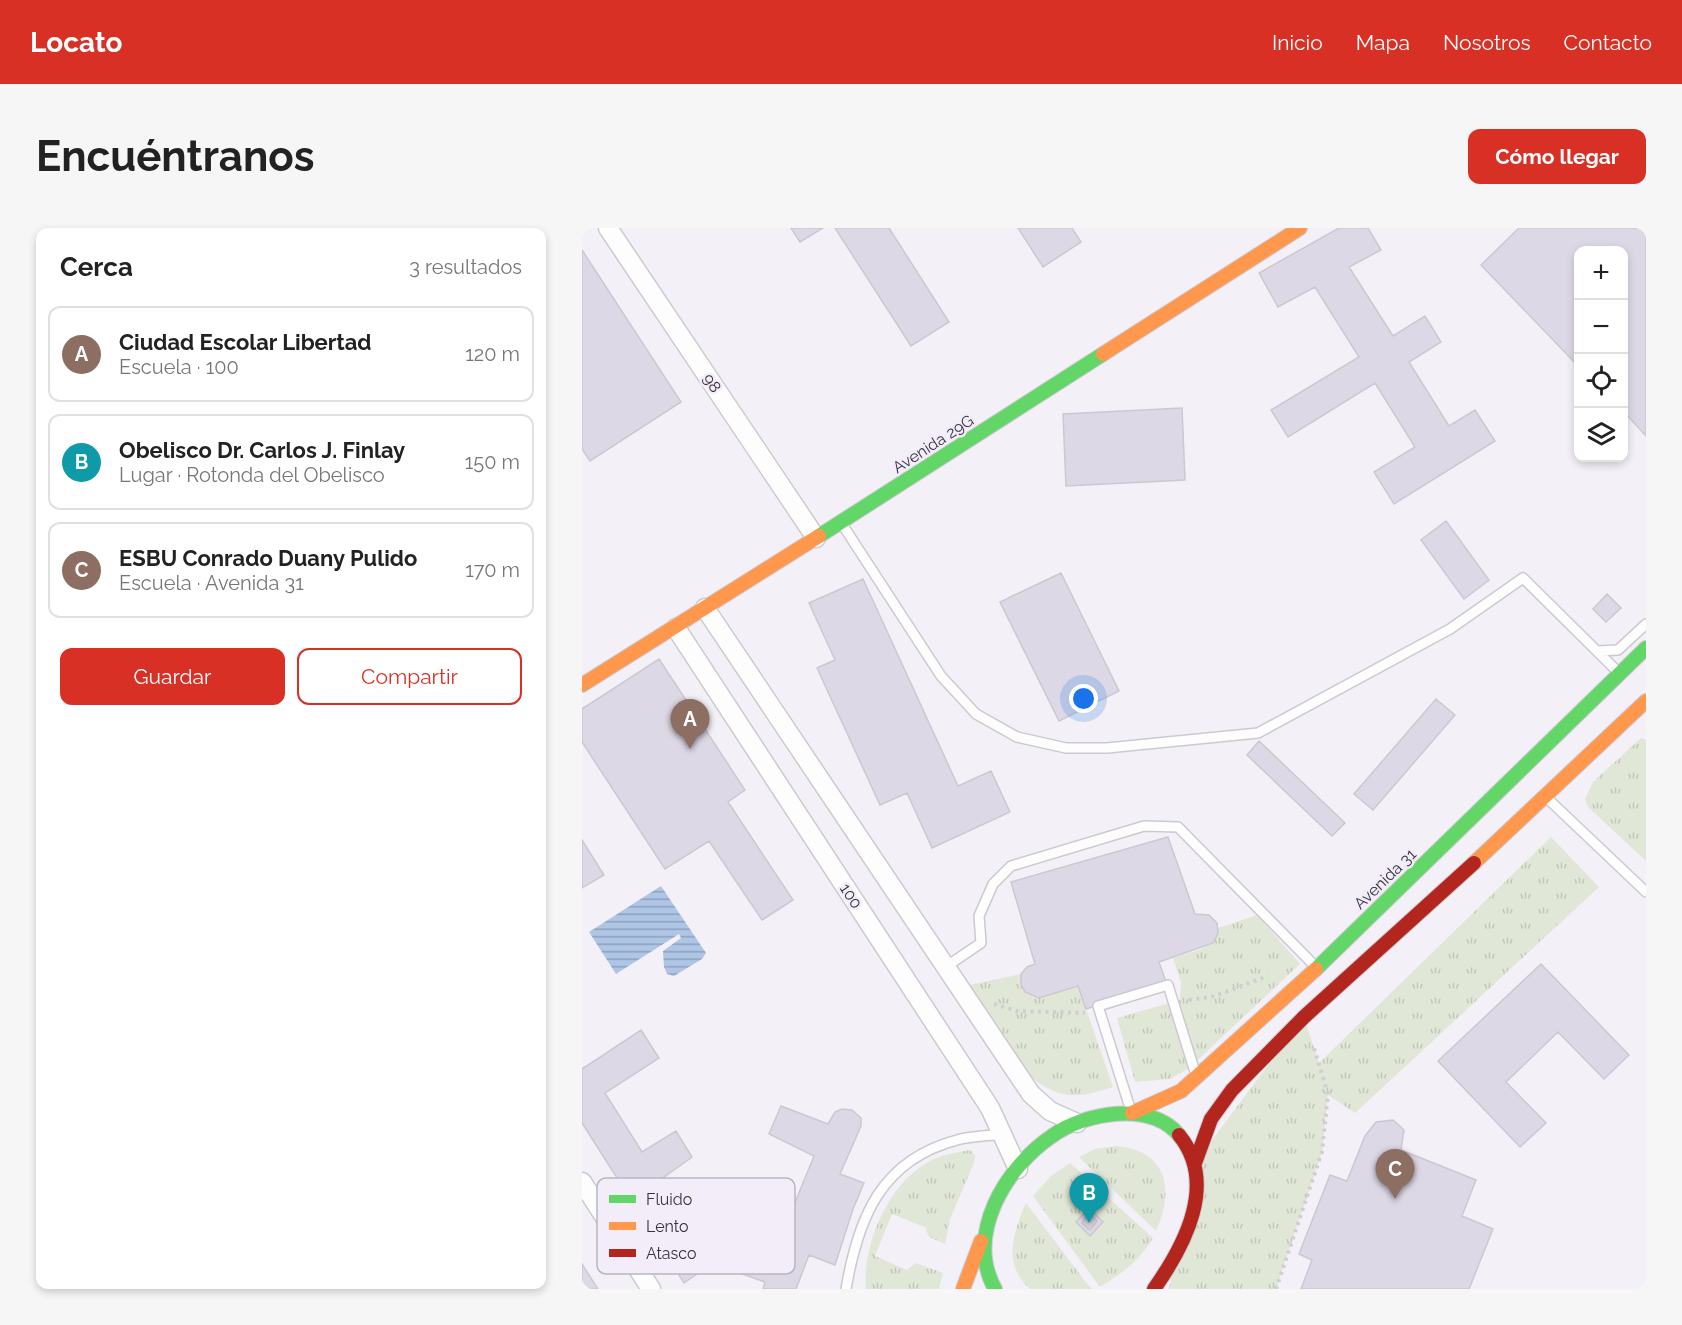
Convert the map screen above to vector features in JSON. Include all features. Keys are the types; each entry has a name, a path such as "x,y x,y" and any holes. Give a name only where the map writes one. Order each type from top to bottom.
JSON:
{"main road":[{"name":"Avenida 29G","path":"582,685 676,628 1300,228"},
{"name":"Avenida 31","path":"1132,1113 1181,1091 1197,1078 1317,968 1646,648"},
{"path":"1195,1163 1200,1144 1221,1102 1304,1017 1636,717 1646,701"},
{"path":"963,1289 994,1204 1018,1169 1052,1136 1077,1123 1132,1113 1165,1121 1189,1147 1195,1163 1198,1186 1192,1216 1170,1269 1154,1289"},
{"path":"985,1233 981,1258 995,1289"},
{"path":"1168,1289 1170,1269"}],"street":[{"name":"98","path":"608,228 816,538"},
{"path":"705,608 944,968 1031,1094 1050,1111 1077,1123"},
{"name":"100","path":"676,628 990,1108 1018,1169"},
{"path":"582,1182 597,1205"},
{"path":"641,1274 651,1289"}],"lane":[{"path":"841,522 941,676 976,714 1017,737 1066,748 1107,748 1258,733 1450,629 1523,578 1620,673"},
{"path":"1598,651 1618,650 1646,624"},
{"path":"1546,798 1646,892"},
{"path":"944,968 981,943 979,916 993,884 1011,866 1144,826 1178,827 1317,968"},
{"path":"1132,1113 1098,1006 1168,985 1197,1078"},
{"path":"846,1289 854,1245 870,1206 891,1175 924,1151 958,1139 1003,1134"}],"path":[{"path":"1173,999 1191,1000 1215,996 1272,975"},
{"path":"961,992 1017,1011 1101,1013"},
{"path":"1276,1289 1322,1152 1328,1094 1304,1017"}],"green space":[{"path":"1641,738 1646,740 1646,861 1588,807 1585,799 1593,782"},
{"path":"1551,837 1599,887 1355,1113 1328,1095 1322,1152 1276,1289 1169,1289 1195,1163 1304,1017 1319,1063"},
{"path":"1257,915 1300,964 1189,1068 1170,1079 1135,1082 1117,1018 1180,1000 1181,983 1173,958 1208,945 1217,935 1218,928"},
{"path":"1021,974 1022,988 1034,997 1078,986 1113,1087 1080,1095 1061,1094 1031,1077 965,986"},
{"path":"1116,1146 1133,1149 1146,1155 1156,1164 1162,1175 1165,1201 1156,1231 1079,1157 1095,1149"},
{"path":"970,1150 975,1155 974,1163 950,1219 945,1244 929,1237 925,1227 892,1214 875,1256 907,1270 916,1263 943,1273 939,1289 866,1289 866,1271 874,1233 892,1197 918,1168 947,1154"},
{"path":"1070,1163 1153,1238 1130,1266 1100,1287 1033,1196 1051,1176"},
{"path":"1026,1203 1091,1289 1030,1289 1021,1279 1013,1259 1013,1248 1017,1226"}],"water":[{"path":"661,886 706,953 702,959 674,976 667,974 663,951 681,938 679,934 616,974 589,932"}],"building":[{"path":"791,228 823,228 800,242"},
{"path":"835,228 889,228 949,322 911,346"},
{"path":"1018,228 1072,228 1081,242 1043,267"},
{"path":"1339,228 1368,228 1381,250 1349,267 1393,336 1425,316 1441,342 1409,362 1449,426 1475,410 1495,441 1394,504 1374,472 1415,447 1375,383 1288,437 1271,410 1359,357 1315,287 1278,307 1259,273"},
{"path":"1519,228 1646,228 1646,436 1628,416 1628,246 1574,246 1574,362 1481,265"},
{"path":"582,250 681,402 590,461 582,449"},
{"path":"1182,408 1185,480 1066,486 1063,414"},
{"path":"1446,521 1489,580 1464,599 1421,540"},
{"path":"1061,573 1119,691 1059,721 1000,602"},
{"path":"863,579 958,786 991,771 1010,812 932,848 907,793 880,805 817,668 835,660 809,603"},
{"path":"1607,594 1621,608 1606,622 1593,609"},
{"path":"659,659 745,790 728,802 793,900 762,920 709,841 665,869 582,742 582,709"},
{"path":"1436,699 1455,715 1373,810 1354,794"},
{"path":"1259,741 1345,823 1332,836 1247,755"},
{"path":"1168,837 1195,914 1209,915 1217,923 1218,933 1213,943 1159,962 1166,982 1086,1009 1078,986 1039,998 1025,992 1021,984 1021,974 1027,967 1035,964 1011,882"},
{"path":"582,840 604,875 582,888"},
{"path":"1541,964 1629,1055 1604,1079 1558,1032 1506,1082 1546,1123 1520,1147 1438,1061"},
{"path":"641,1030 659,1058 605,1093 642,1152 676,1131 692,1157 663,1178 617,1178 582,1123 582,1069"},
{"path":"781,1106 828,1124 835,1112 842,1109 852,1110 861,1118 861,1126 840,1174 864,1183 835,1265 809,1255 796,1289 763,1289 765,1282 742,1274 795,1274 795,1202 814,1156 769,1134"},
{"path":"1393,1120 1404,1130 1401,1150 1476,1180 1462,1216 1493,1229 1469,1289 1301,1289 1312,1260 1299,1254 1330,1175 1347,1181 1365,1136 1376,1122"},
{"path":"1089,1208 1103,1222 1090,1236 1076,1222"},
{"path":"1089,1214 1097,1221 1090,1230 1082,1223"},
{"path":"582,1264 598,1289 582,1289"},
{"path":"678,1274 697,1274 684,1283"}],"traffic: fast":[{"path":"819,536 1103,354"},
{"path":"1316,969 1646,648"},
{"path":"995,1289 987,1268 985,1247 987,1225 1005,1184 1035,1150 1065,1128 1099,1116 1117,1114 1151,1117 1167,1124 1179,1135"}],"traffic: slow":[{"path":"1103,354 1300,228"},
{"path":"582,685 819,536"},
{"path":"1474,863 1646,701"},
{"path":"1132,1113 1181,1091 1316,969"},
{"path":"963,1289 981,1241"}],"traffic: jam":[{"path":"1195,1163 1211,1119 1232,1090 1304,1017 1474,863"},
{"path":"1154,1289 1166,1272 1186,1234 1193,1214 1196,1173 1190,1154 1179,1135"}],"place":[{"name":"Ciudad Escolar Libertad","path":"690,749"},
{"name":"ESBU Conrado Duany Pulido","path":"1395,1199"},
{"name":"Obelisco Dr. Carlos J. Finlay","path":"1089,1223"}]}
